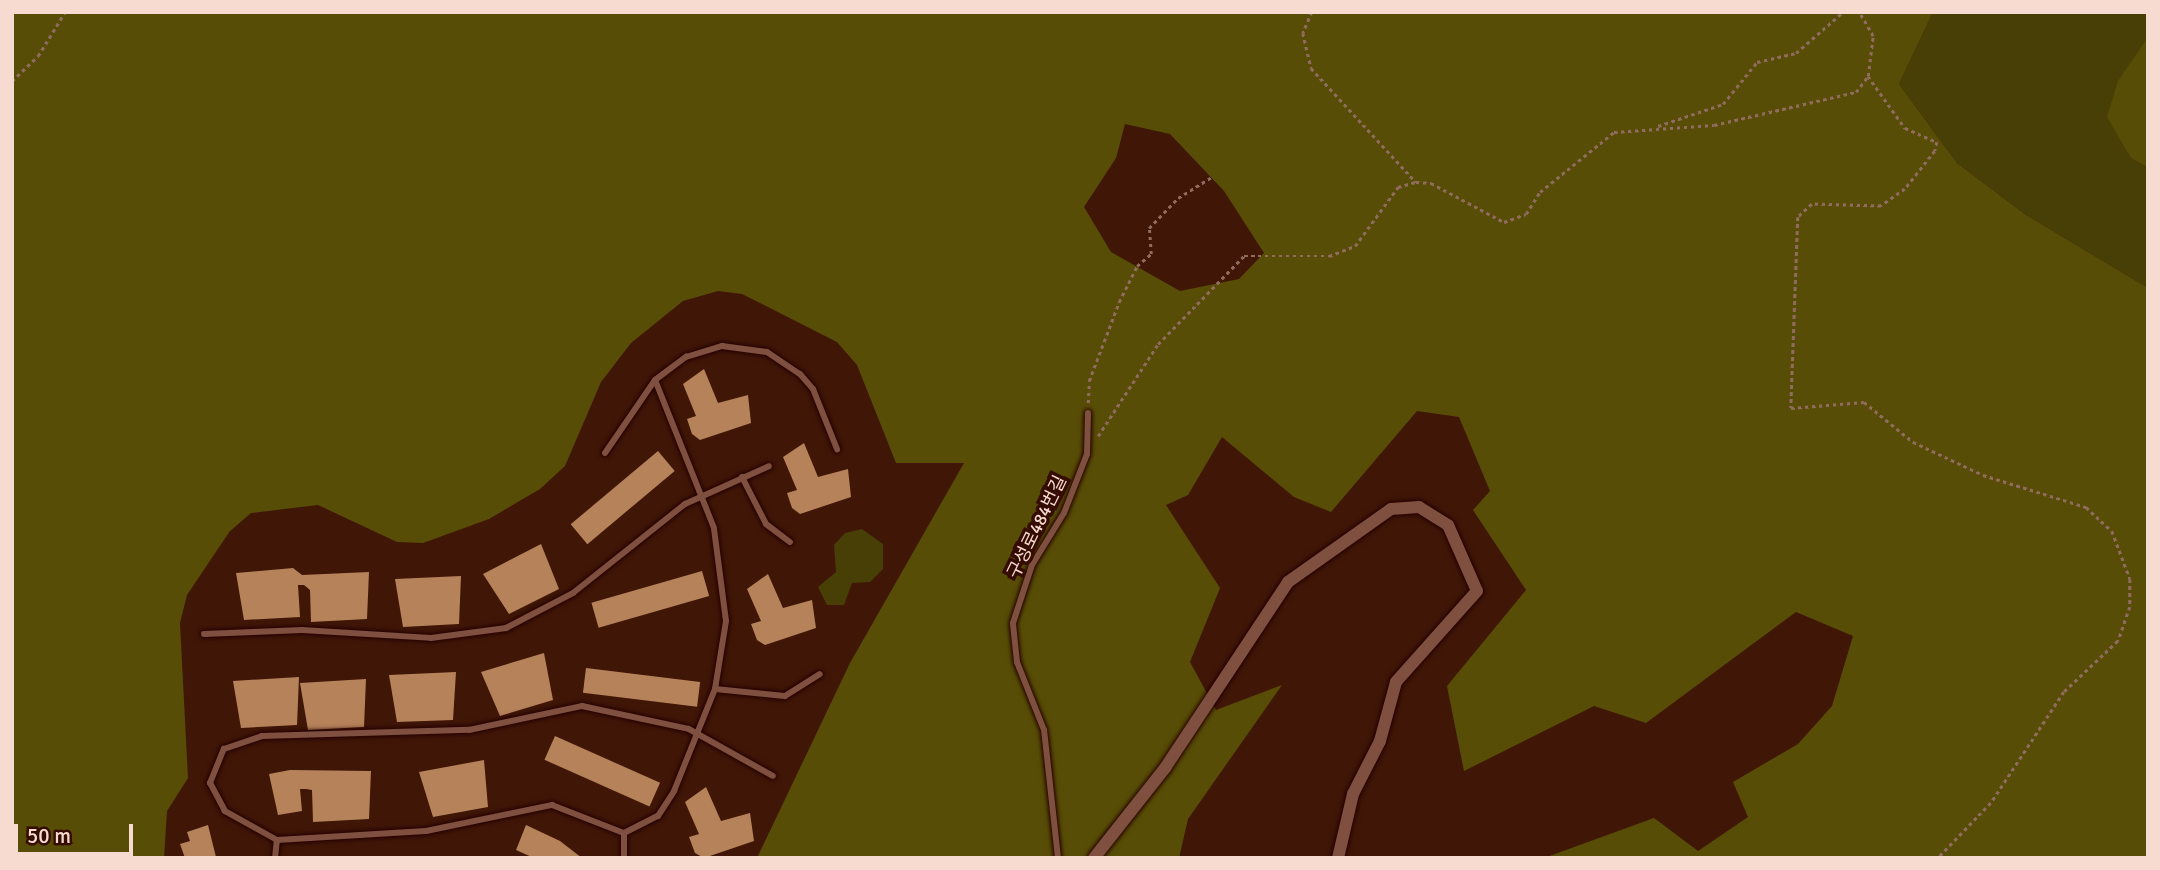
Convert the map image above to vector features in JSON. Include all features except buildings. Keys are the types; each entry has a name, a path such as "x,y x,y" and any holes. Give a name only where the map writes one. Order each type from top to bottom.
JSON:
{"street":[{"path":"1094,858 1165,768 1288,582 1391,509 1419,507 1448,525 1478,591 1396,682 1380,741 1353,794 1338,858"}],"lane":[{"path":"605,453 655,380 710,348 767,352 813,389 837,450"},
{"path":"624,833 664,809 699,734 715,689 726,596 701,494 655,380"},
{"name":"구성로484번길","path":"1058,858 1044,730 1017,662 1013,623 1032,565 1064,513 1087,454 1088,413"},
{"path":"204,634 302,630 430,638 506,628 573,593 701,494 769,466"},
{"path":"743,477 766,524 790,542"},
{"path":"715,689 785,696 820,674"},
{"path":"624,833 585,813 541,805 426,831 276,840 213,798 210,775 231,744 275,735 469,730 571,706 699,734 773,776"},
{"path":"624,833 624,858"},
{"path":"275,858 276,840"}],"path":[{"path":"12,81 38,56 65,12"},
{"path":"1312,12 1303,33 1311,68 1416,182"},
{"path":"1654,128 1723,104 1757,62 1796,53 1843,12"},
{"path":"1087,454 1158,345 1224,271 1244,256 1329,256 1355,246 1398,187 1416,182 1431,183 1504,222 1526,214 1540,192 1614,132 1714,125 1825,103 1856,92 1868,76 1873,36 1859,12"},
{"path":"1868,76 1905,128 1937,142 1935,151 1905,189 1881,206 1812,204 1798,217 1791,408 1864,402 1913,442 1983,475 2085,507 2112,531 2130,579 2130,607 2118,641 2064,692 1991,803 1938,858"},
{"path":"1088,413 1089,381 1119,302 1137,266 1151,254 1149,228 1178,198 1212,177"}],"shaded area":[{"path":"12,12 1933,12 1899,84 1957,163 2026,215 2148,288 2148,858 1544,858 1654,818 1698,851 1748,817 1733,782 1798,744 1832,706 1853,636 1796,612 1646,723 1594,706 1464,771 1447,686 1526,590 1473,510 1490,491 1459,417 1417,411 1331,512 1294,497 1222,437 1188,495 1166,505 1220,588 1190,662 1216,710 1282,685 1188,819 1179,858 757,858 850,663 964,463 896,463 857,365 837,342 742,294 718,291 683,301 631,343 601,382 565,466 540,489 489,519 423,543 397,542 318,505 251,513 230,531 187,595 180,623 188,778 167,811 164,858 12,858","holes":["1125,124 1170,134 1224,191 1264,253 1239,279 1180,291 1111,252 1084,207 1116,158"]},
{"path":"1933,12 2148,12 2148,288 2026,215 1957,163 1899,84"},
{"path":"2148,37 2148,167 2131,158 2107,117 2118,81"},
{"path":"862,529 883,544 883,569 870,582 852,583 844,605 827,605 818,587 836,572 834,545 845,533"}]}
